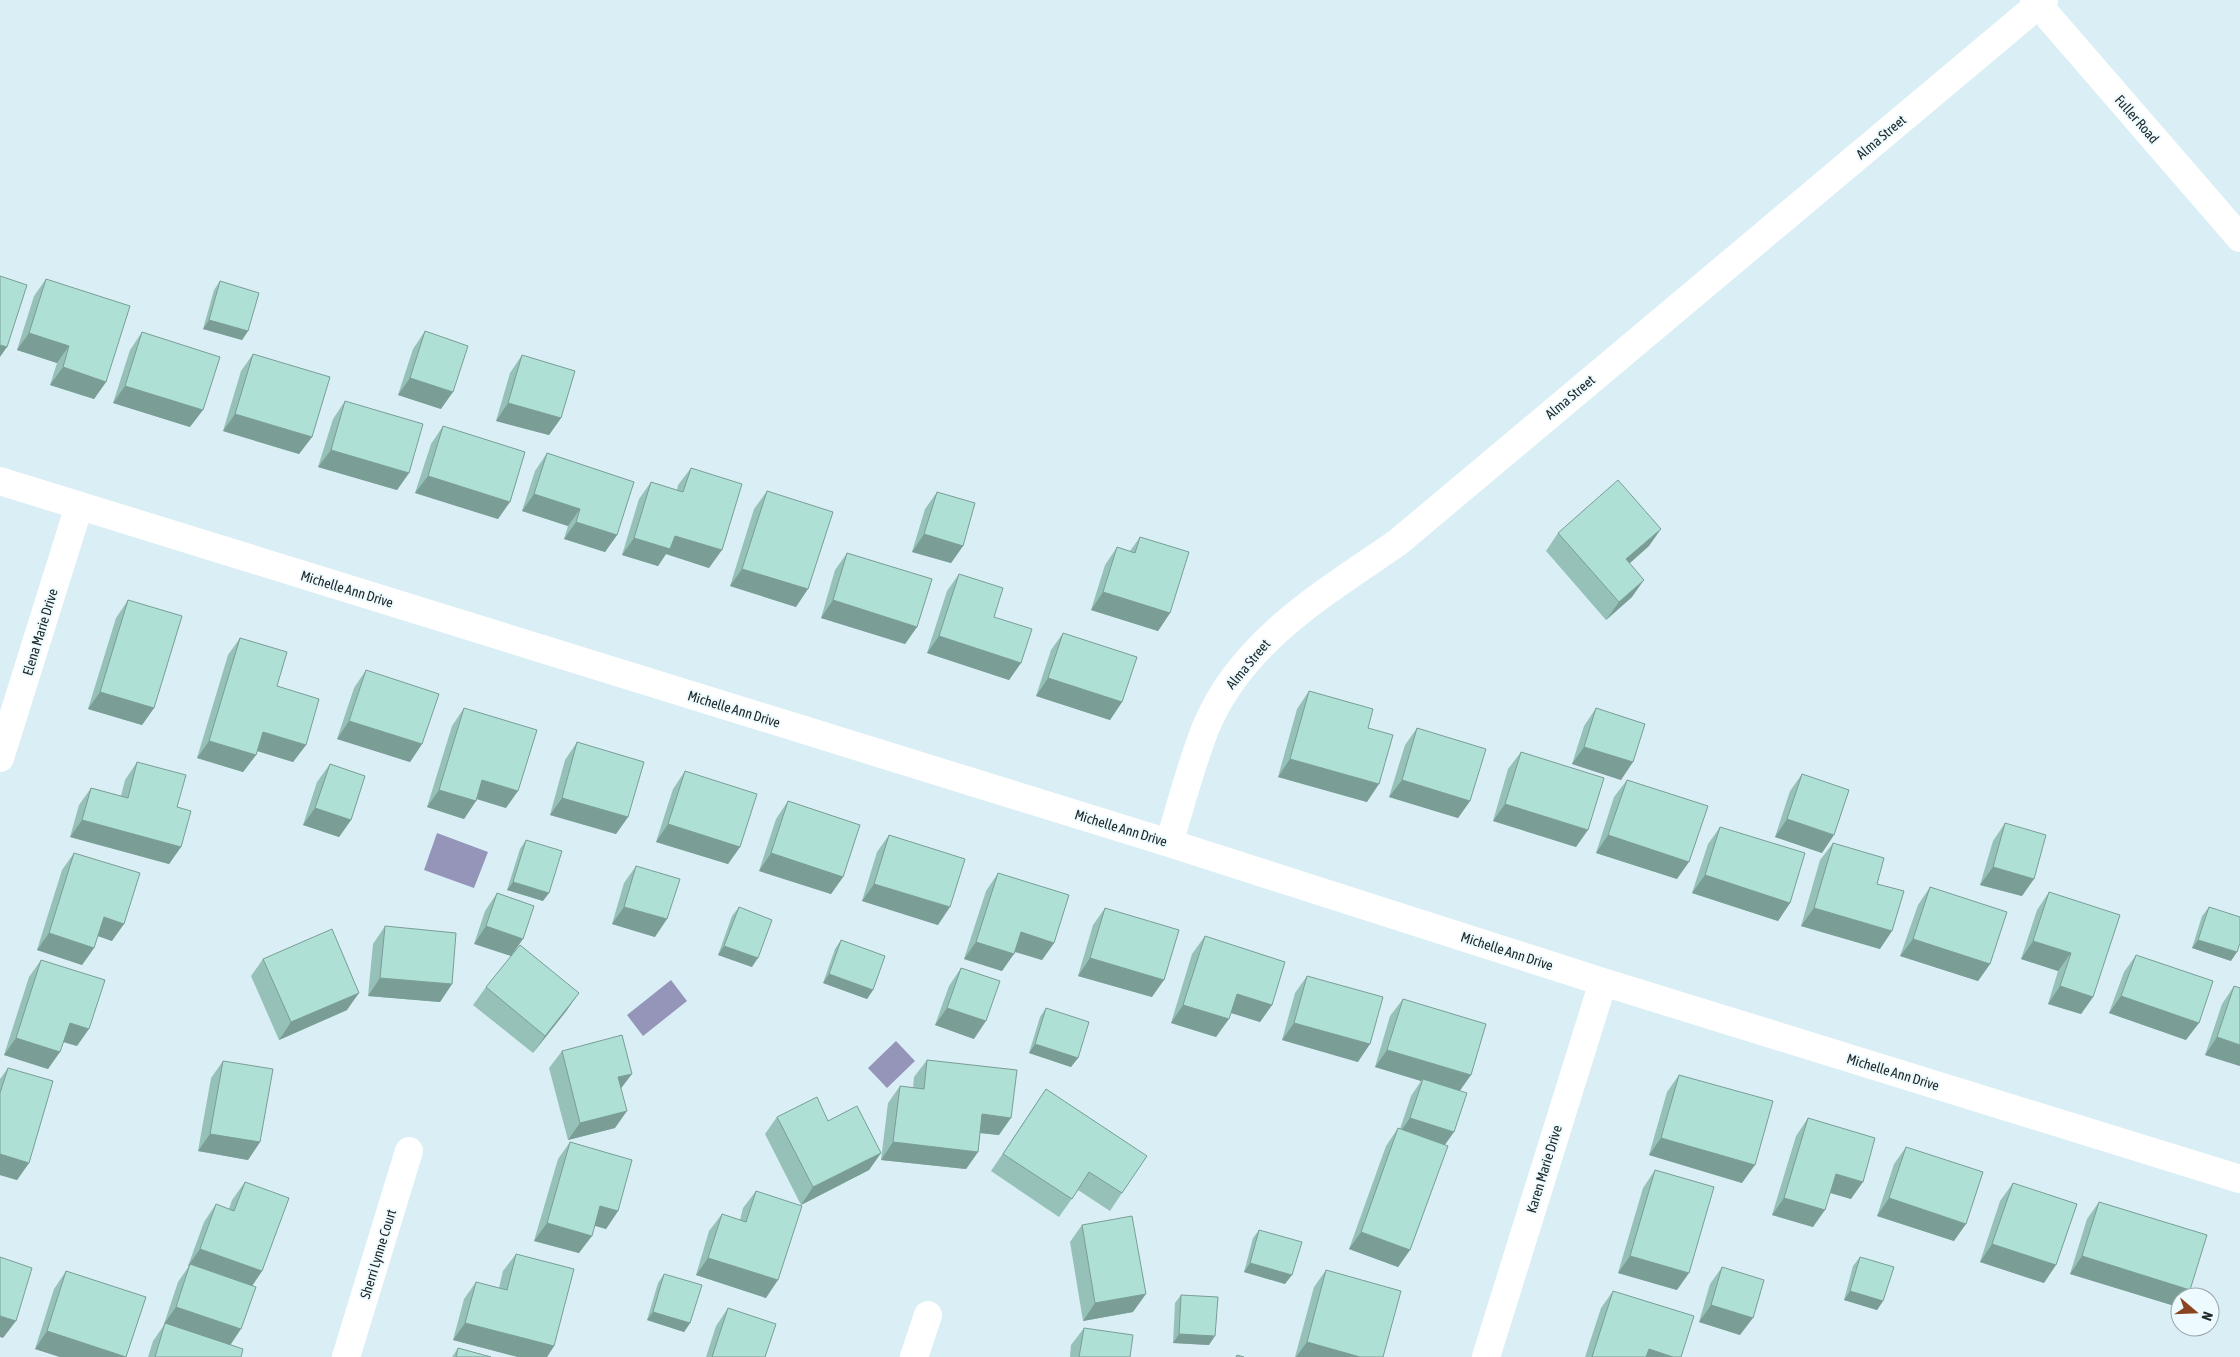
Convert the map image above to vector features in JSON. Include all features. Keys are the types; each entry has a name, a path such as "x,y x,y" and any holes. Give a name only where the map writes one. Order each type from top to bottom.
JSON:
{"street":[{"name":"Fuller Road","path":"2039,2 2240,238"},
{"name":"Alma Street","path":"1170,843 1206,727 1226,688 1260,644 1312,601 1397,543 2039,2"},
{"name":"Michelle Ann Drive","path":"0,481 1170,843 1603,982 2240,1179"},
{"name":"Elena Marie Drive","path":"0,758 79,506"},
{"name":"Karen Marie Drive","path":"1486,1357 1603,982"},
{"name":"Sherri Lynne Court","path":"346,1357 409,1151"},
{"path":"914,1357 928,1315"}],"water":[{"path":"437,833 488,852 474,888 424,870"},
{"path":"671,980 687,1001 643,1036 627,1015"},
{"path":"896,1041 915,1061 887,1088 868,1068"}],"building":[{"path":"0,276 27,285 7,347 0,345"},
{"path":"46,279 130,306 106,382 63,367 69,346 29,333"},
{"path":"220,281 259,293 248,331 209,320"},
{"path":"425,331 468,346 453,392 410,378"},
{"path":"142,332 220,357 203,410 125,386"},
{"path":"253,354 330,377 312,437 235,414"},
{"path":"522,355 575,371 561,418 508,403"},
{"path":"345,401 423,424 409,473 331,450"},
{"path":"443,426 525,452 510,502 428,476"},
{"path":"547,453 634,482 617,535 576,522 580,509 534,494"},
{"path":"691,468 742,484 722,550 675,536 670,549 634,538 651,482 683,492"},
{"path":"1618,480 1661,529 1626,559 1644,580 1619,602 1558,533"},
{"path":"767,491 833,512 808,589 742,569"},
{"path":"937,492 975,503 963,546 924,534"},
{"path":"1140,537 1189,552 1170,613 1103,592 1117,547 1135,553"},
{"path":"847,553 932,579 917,627 833,600"},
{"path":"959,574 1003,588 994,617 1032,629 1021,663 939,636"},
{"path":"128,600 182,616 154,708 100,692"},
{"path":"1063,633 1137,657 1122,702 1048,678"},
{"path":"240,638 287,652 277,686 319,699 306,745 263,732 256,755 209,741"},
{"path":"366,670 439,694 422,744 349,721"},
{"path":"1309,691 1373,709 1368,728 1393,735 1379,784 1290,759"},
{"path":"464,708 537,730 518,791 482,780 476,801 439,790"},
{"path":"1596,708 1645,724 1633,762 1584,747"},
{"path":"1417,728 1486,749 1470,801 1402,780"},
{"path":"577,742 644,762 628,817 562,798"},
{"path":"1521,752 1604,778 1588,830 1505,804"},
{"path":"137,762 186,775 177,807 191,811 181,847 82,820 91,788 128,798"},
{"path":"330,764 365,776 351,820 315,808"},
{"path":"685,771 757,794 740,847 668,824"},
{"path":"1802,774 1849,790 1834,835 1787,819"},
{"path":"1627,780 1708,806 1689,862 1608,835"},
{"path":"788,801 860,825 843,877 771,853"},
{"path":"2005,823 2046,835 2034,879 1993,867"},
{"path":"1720,827 1805,853 1790,903 1705,875"},
{"path":"889,835 965,859 950,907 874,884"},
{"path":"526,840 562,851 549,893 513,882"},
{"path":"1833,843 1884,858 1877,884 1904,891 1892,931 1814,908"},
{"path":"74,853 140,873 124,924 104,917 94,948 49,933"},
{"path":"636,866 680,879 667,919 624,907"},
{"path":"998,873 1069,895 1054,943 1021,932 1014,954 976,942"},
{"path":"1930,887 2007,912 1990,964 1913,939"},
{"path":"2049,892 2120,915 2093,997 2060,986 2071,953 2033,941"},
{"path":"497,893 534,906 523,939 486,926"},
{"path":"739,907 772,920 758,958 724,946"},
{"path":"2209,907 2240,917 2240,943 2237,952 2198,940"},
{"path":"1105,908 1179,930 1164,980 1090,958"},
{"path":"385,926 456,933 452,984 380,978"},
{"path":"332,929 359,993 291,1022 263,959"},
{"path":"1205,936 1285,962 1272,1005 1237,994 1229,1019 1183,1005"},
{"path":"841,940 885,956 873,990 829,974"},
{"path":"520,945 579,993 545,1036 486,987"},
{"path":"2136,955 2213,981 2199,1023 2121,996"},
{"path":"41,960 105,980 89,1029 70,1023 60,1052 16,1038"},
{"path":"961,968 1000,981 986,1021 947,1008"},
{"path":"1307,976 1383,997 1370,1044 1294,1023"},
{"path":"2234,986 2240,988 2240,1045 2217,1037"},
{"path":"1403,999 1486,1024 1471,1075 1387,1050"},
{"path":"1046,1008 1089,1022 1078,1058 1035,1044"},
{"path":"622,1035 632,1074 618,1077 627,1111 580,1123 562,1051"},
{"path":"927,1060 1017,1070 1011,1118 982,1114 978,1152 893,1142 900,1086 924,1089"},
{"path":"223,1061 273,1069 260,1142 210,1134"},
{"path":"8,1068 53,1081 29,1163 0,1154 0,1093"},
{"path":"1679,1075 1773,1101 1755,1165 1661,1138"},
{"path":"1423,1079 1467,1093 1454,1132 1410,1118"},
{"path":"1046,1089 1147,1156 1122,1193 1089,1172 1072,1199 1003,1154"},
{"path":"817,1097 828,1121 857,1106 881,1153 813,1187 777,1117"},
{"path":"1808,1118 1875,1138 1863,1182 1836,1174 1825,1210 1784,1198"},
{"path":"1398,1128 1448,1146 1410,1250 1361,1232"},
{"path":"570,1142 632,1160 618,1211 600,1206 592,1236 547,1223"},
{"path":"1906,1147 1983,1172 1966,1224 1889,1198"},
{"path":"1655,1170 1714,1187 1689,1273 1630,1256"},
{"path":"245,1182 289,1198 262,1271 200,1249 216,1204 234,1211"},
{"path":"2013,1183 2077,1204 2056,1265 1992,1244"},
{"path":"756,1191 802,1206 778,1280 708,1258 722,1214 746,1222"},
{"path":"2099,1202 2207,1235 2191,1287 2180,1287 2082,1256"},
{"path":"1132,1216 1146,1294 1095,1303 1082,1225"},
{"path":"1259,1230 1302,1242 1292,1275 1250,1263"},
{"path":"516,1254 574,1269 554,1346 465,1323 476,1282 507,1290"},
{"path":"0,1257 32,1268 16,1321 0,1316"},
{"path":"1860,1257 1894,1267 1883,1301 1850,1291"},
{"path":"190,1264 256,1287 241,1329 176,1307"},
{"path":"1722,1267 1764,1280 1753,1318 1711,1305"},
{"path":"1326,1270 1401,1291 1383,1357 1360,1357 1307,1342"},
{"path":"66,1271 146,1297 126,1357 47,1331"},
{"path":"664,1274 702,1285 690,1323 653,1312"},
{"path":"1613,1291 1694,1316 1681,1357 1673,1357 1649,1349 1646,1357 1592,1357"},
{"path":"1181,1295 1218,1297 1215,1336 1179,1334"},
{"path":"728,1308 776,1324 765,1357 712,1357"},
{"path":"165,1323 243,1349 241,1357 155,1357"},
{"path":"1084,1328 1133,1335 1130,1357 1079,1357"},
{"path":"458,1348 491,1357 456,1357"}]}
